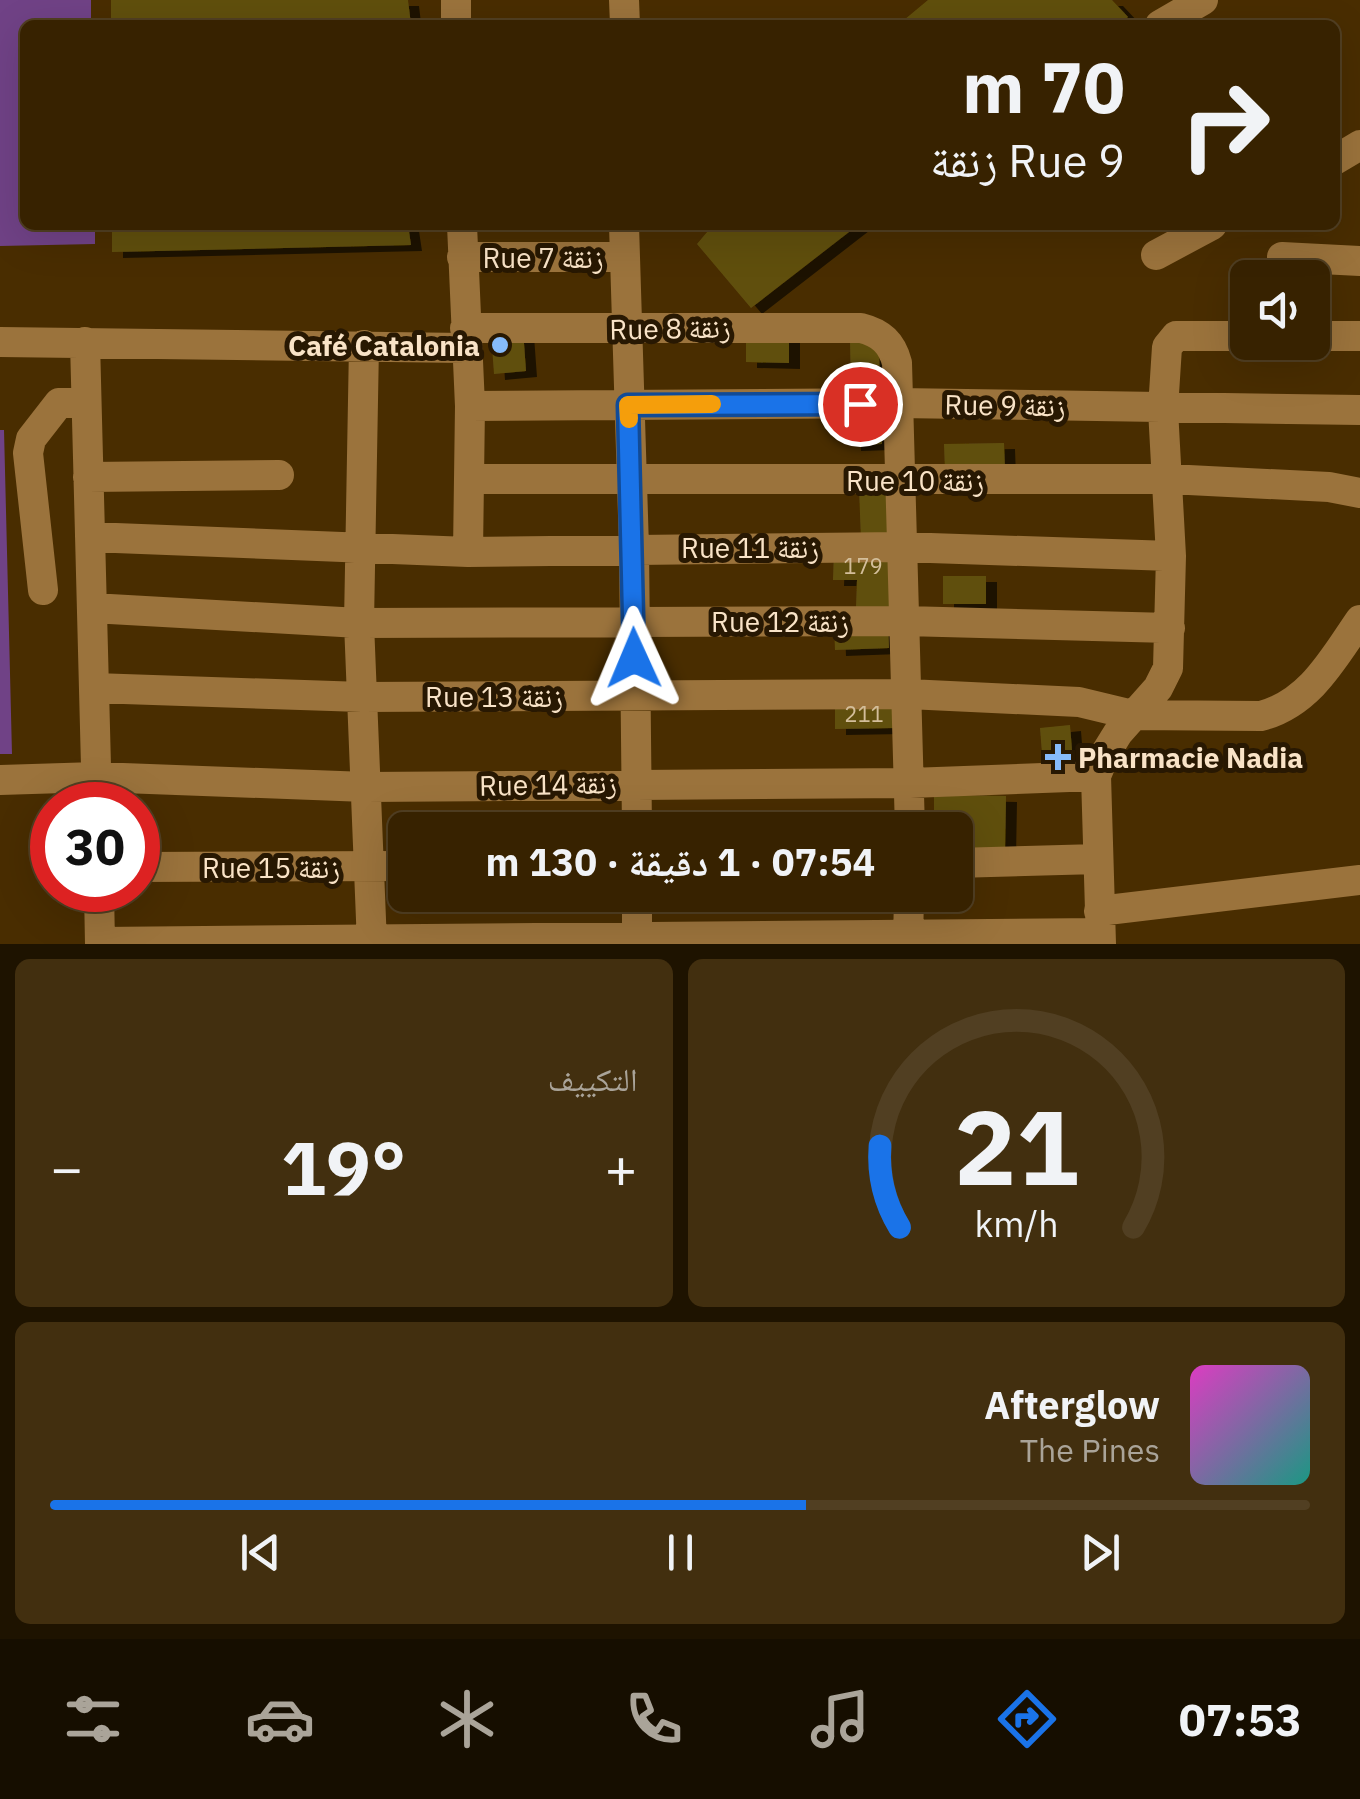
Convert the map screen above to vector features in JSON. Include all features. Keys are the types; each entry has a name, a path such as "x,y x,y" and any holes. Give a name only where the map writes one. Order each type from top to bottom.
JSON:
{"street":[{"path":"1168,20 1202,0"},
{"path":"462,230 470,406 468,552"},
{"path":"624,230 637,812"},
{"path":"1156,255 1200,230"},
{"name":"Rue 7 زنقة","path":"462,257 624,257"},
{"path":"1282,257 1360,261"},
{"name":"Rue 8 زنقة","path":"0,342 364,344 627,330 860,328 875,332 894,352 898,403"},
{"path":"1100,930 1096,776 1105,754 1133,714 1158,688 1168,668 1171,556 1163,409 1166,347 1176,336 1230,336"},
{"path":"1330,336 1360,336"},
{"path":"85,342 96,782"},
{"path":"364,344 359,623 372,942"},
{"path":"43,590 28,453 31,439 59,403 86,401"},
{"path":"898,403 910,812"},
{"name":"Rue 9 زنقة","path":"470,406 898,403 1360,410"},
{"path":"88,478 279,475"},
{"name":"Rue 10 زنقة","path":"469,478 1169,479 1329,487 1360,493"},
{"name":"Rue 11 زنقة","path":"90,537 468,552 901,546 1171,556"},
{"name":"Rue 12 زنقة","path":"92,608 359,623 905,621 1170,628"},
{"name":"Rue 13 زنقة","path":"94,688 362,696 908,694 1080,702 1133,714 1261,716 1282,710 1316,681 1360,620"},
{"name":"Rue 14 زنقة","path":"160,790 910,782 1096,776"},
{"name":"Rue 14 زنقة","path":"0,780 30,783"},
{"path":"973,862 1098,859"},
{"name":"Rue 15 زنقة","path":"160,867 388,866"},
{"path":"99,912 100,943 908,940 1100,930 1360,880"},
{"path":"637,912 638,940"},
{"path":"908,940 909,912"}],"shaded area":[{"path":"0,0 91,0 91,20 20,20 20,230 95,230 95,244 0,246"},
{"path":"0,430 4,430 12,754 0,754"}],"building":[{"path":"111,0 408,0 410,20 111,20"},
{"path":"928,0 1112,0 1128,17 1124,20 904,20"},
{"path":"112,230 409,230 411,245 112,252"},
{"path":"709,230 852,230 751,308 697,244"},
{"path":"523,330 526,371 494,374 491,332"},
{"path":"746,334 789,335 789,363 746,362"},
{"path":"850,338 879,343 880,397 851,398"},
{"path":"882,413 882,444 850,445 849,414"},
{"path":"1004,443 1005,471 945,472 944,444"},
{"path":"890,487 892,539 861,540 859,488"},
{"path":"834,550 893,550 893,607 856,607 857,580 833,580"},
{"path":"943,576 986,576 986,604 943,604"},
{"path":"888,623 889,648 835,650 834,625"},
{"path":"835,698 893,698 893,728 835,729"},
{"path":"1070,725 1073,763 1043,766 1040,728"},
{"path":"934,790 1006,796 1005,852 973,851 973,812 934,812"}],"slow traffic":[{"path":"629,419 628,405 712,404"}],"place":[{"name":"Café Catalonia","path":"500,345"},
{"name":"Pharmacie Nadia","path":"1058,757"}],"route":[{"path":"634,658 628,405 860,404"}]}
